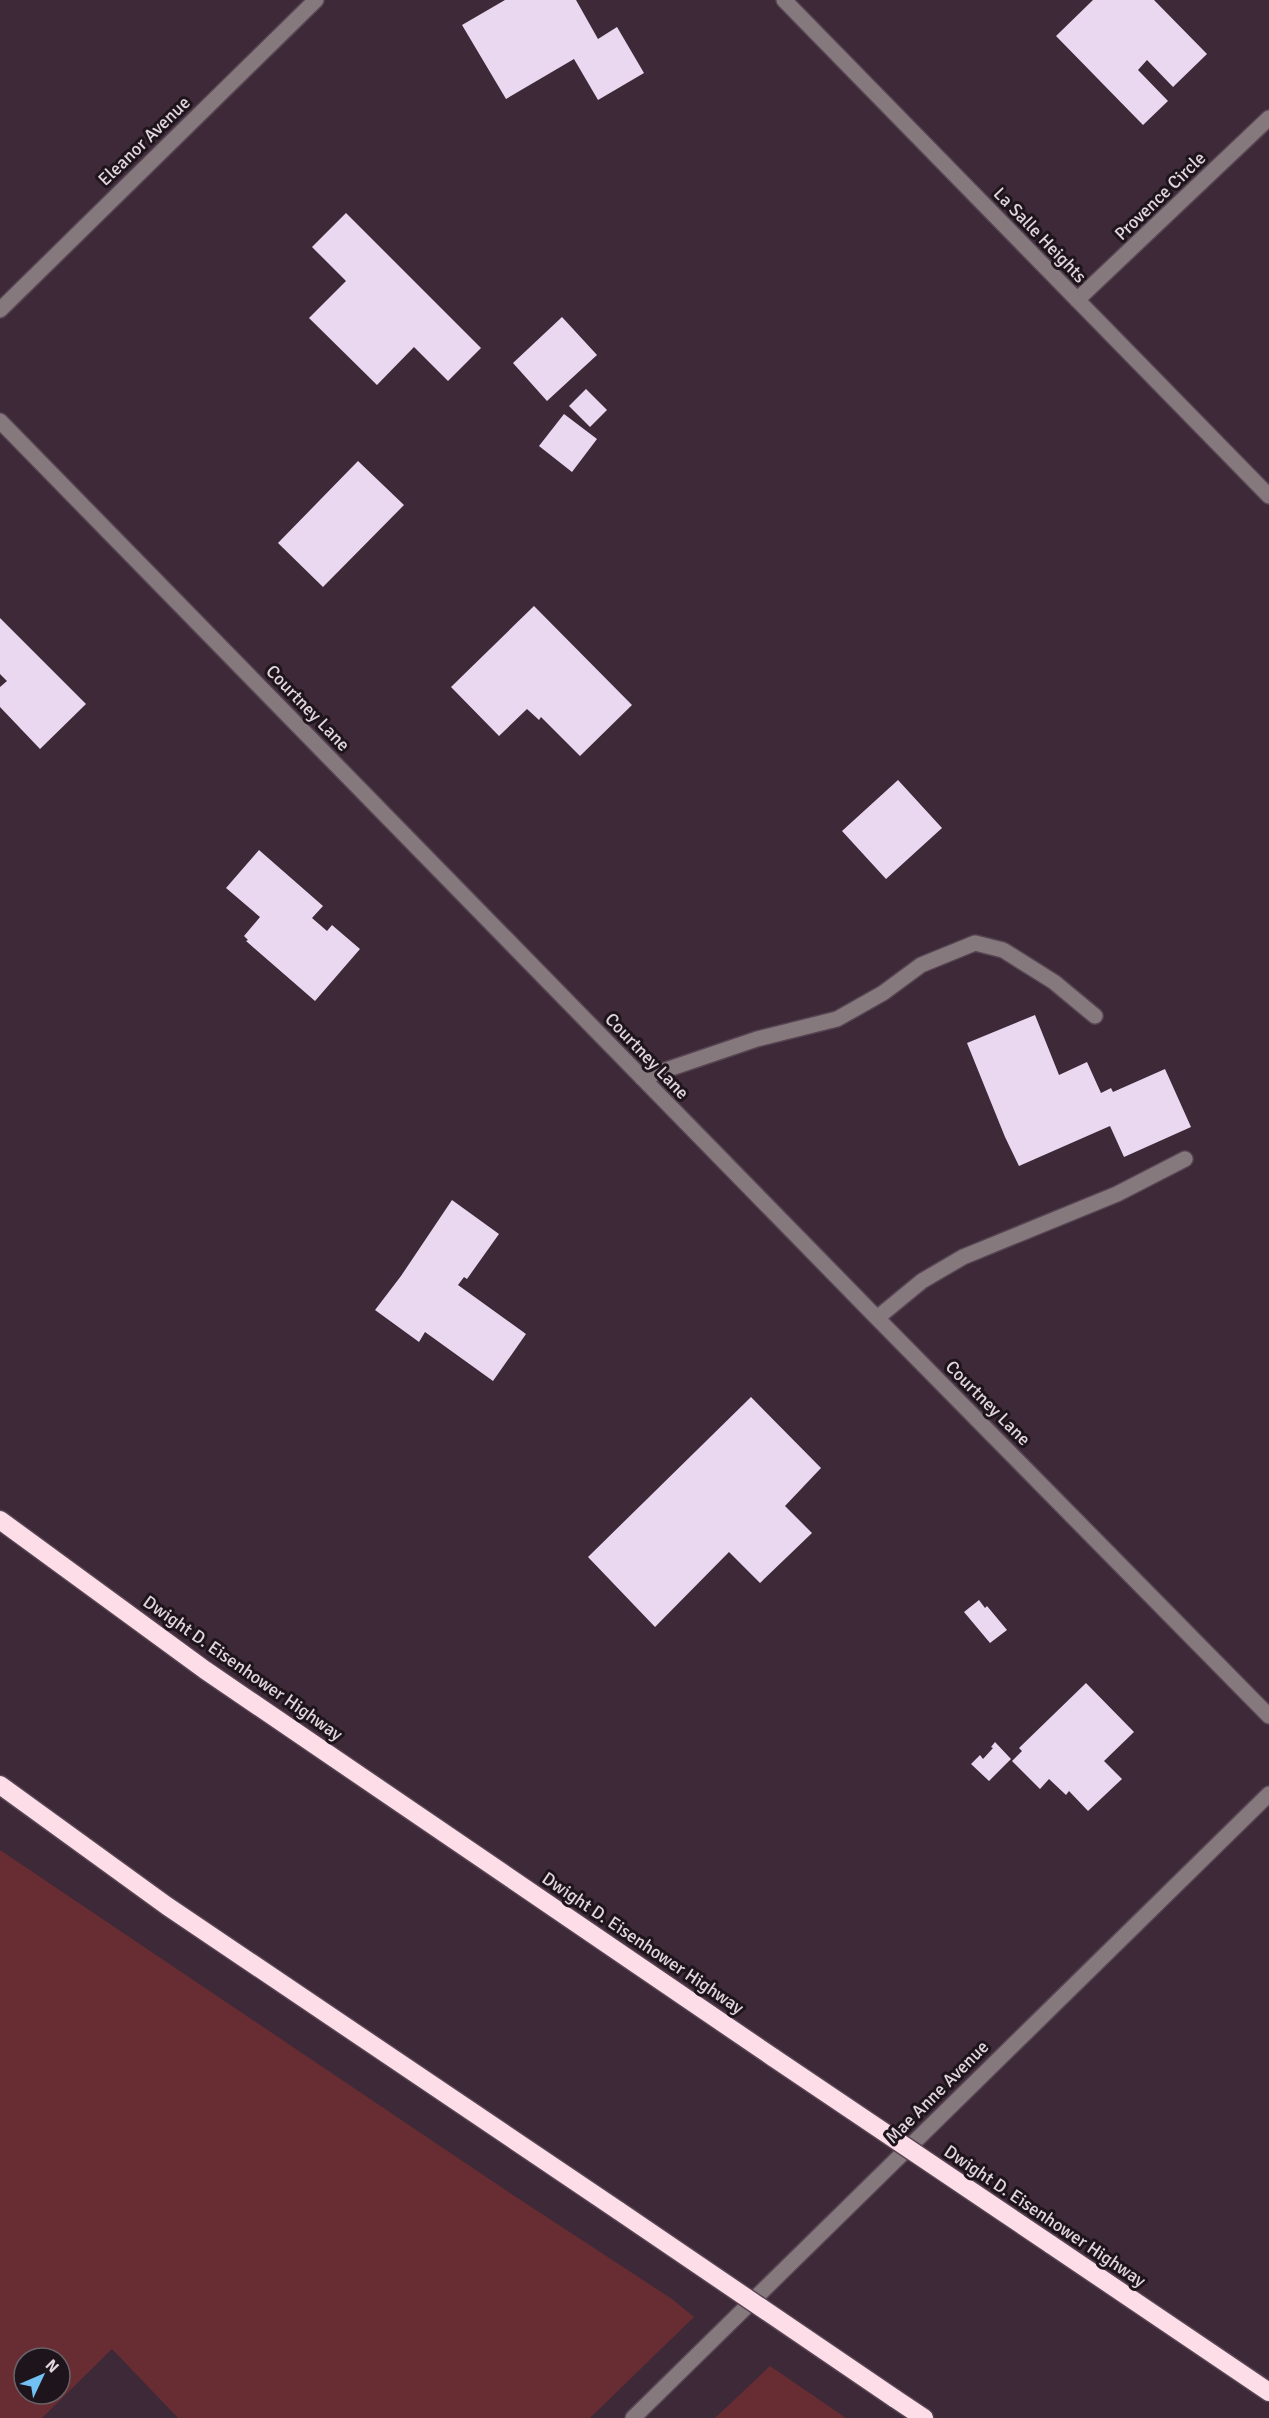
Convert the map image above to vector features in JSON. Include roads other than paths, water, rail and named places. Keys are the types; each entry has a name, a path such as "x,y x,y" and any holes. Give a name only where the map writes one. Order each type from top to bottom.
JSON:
{"highway":[{"name":"Dwight D. Eisenhower Highway","path":"0,1520 205,1670 1269,2392"},
{"path":"0,1785 167,1906 924,2418"}],"street":[{"name":"Eleanor Avenue","path":"0,310 316,0"},
{"name":"La Salle Heights","path":"784,0 1269,496"},
{"name":"Provence Circle","path":"1077,300 1269,118"},
{"name":"Courtney Lane","path":"0,421 1269,1716"},
{"path":"642,1078 757,1039 837,1019 883,993 921,965 975,944 1003,950 1054,982 1095,1016"},
{"path":"877,1318 922,1281 963,1257 1117,1194 1185,1159"},
{"name":"Mae Anne Avenue","path":"633,2418 1269,1794"}]}
